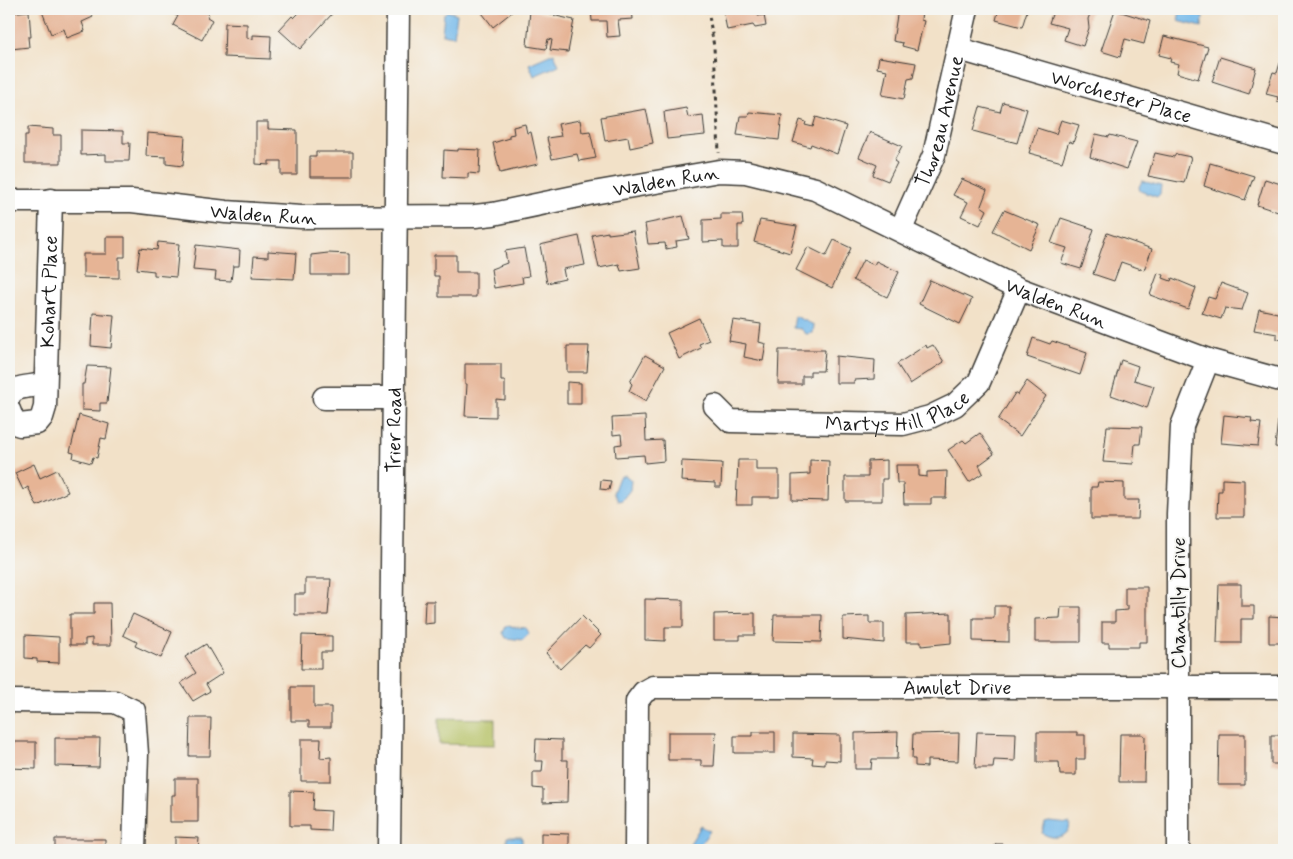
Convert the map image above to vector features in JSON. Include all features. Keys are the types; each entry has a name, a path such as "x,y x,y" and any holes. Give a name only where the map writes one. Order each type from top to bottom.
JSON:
{"street":[{"name":"Trier Road","path":"389,850 398,9"},
{"name":"Thoreau Avenue","path":"902,229 934,155 967,9"},
{"name":"Worchester Place","path":"959,49 1284,143"},
{"name":"Walden Run","path":"9,201 132,201 226,212 301,217 493,214 719,171 746,172 815,189 902,229 1018,289 1208,360 1284,381"},
{"name":"Kohart Place","path":"9,410 14,423 20,425 36,423 42,417 45,407 50,200"},
{"name":"Martys Hill Place","path":"715,406 730,421 903,424 930,417 955,405 979,382 1018,289"},
{"name":"Chantilly Drive","path":"1178,850 1178,514 1182,426 1208,360"},
{"path":"9,397 10,392 17,388 34,387 45,383"},
{"path":"324,398 394,398"},
{"name":"Amulet Drive","path":"636,850 637,701 644,692 653,687 1284,687"},
{"path":"9,701 115,702 134,711 137,754 134,850"}],"path":[{"path":"708,9 714,47 719,171"}],"green space":[{"path":"439,718 495,719 495,745 439,744"}],"water":[{"path":"447,11 457,14 454,36 442,34 444,14"},
{"path":"1180,11 1203,17 1202,27 1178,21"},
{"path":"554,53 559,65 534,76 529,64"},
{"path":"1142,181 1161,186 1160,194 1157,197 1140,191 1139,187"},
{"path":"795,316 814,325 813,333 806,334 801,329 793,328"},
{"path":"625,475 631,480 630,490 622,500 618,501 613,493 619,477"},
{"path":"506,626 526,628 529,633 523,640 506,638 503,633"},
{"path":"1045,822 1070,823 1069,830 1060,836 1045,835 1042,833"},
{"path":"701,826 710,831 696,850 689,845"},
{"path":"507,837 522,837 522,850 507,850"}],"building":[{"path":"41,9 89,9 93,17 82,22 85,31 67,38 64,29 51,34"},
{"path":"176,9 199,9 209,14 207,17 212,20 202,40 173,25 178,16 173,14"},
{"path":"303,9 327,9 332,14 300,49 279,30 292,16 294,18"},
{"path":"479,9 509,9 512,12 493,27"},
{"path":"591,9 632,9 633,19 618,20 620,36 607,37 606,21 592,21"},
{"path":"723,9 757,9 758,16 764,15 766,26 755,28 753,25 727,30"},
{"path":"898,9 922,9 921,20 924,21 917,50 902,46 903,43 893,41"},
{"path":"999,9 1026,9 1022,27 996,20"},
{"path":"1054,9 1092,9 1088,19 1089,28 1083,46 1064,40 1068,28 1049,23"},
{"path":"530,10 574,20 568,52 550,50 552,40 548,39 546,49 527,46"},
{"path":"1115,10 1150,21 1144,44 1125,39 1120,57 1101,51"},
{"path":"29,11 31,37 28,37 29,47 11,49 9,13"},
{"path":"225,23 247,24 247,38 253,39 253,35 271,36 270,59 224,57"},
{"path":"1164,36 1208,47 1198,79 1177,73 1179,64 1170,62 1171,58 1159,55"},
{"path":"879,57 916,63 913,78 908,79 904,99 882,95 887,70 877,68"},
{"path":"1220,57 1256,68 1249,94 1212,82"},
{"path":"1280,63 1284,64 1284,104 1277,102 1278,97 1266,94 1273,72 1277,73"},
{"path":"1003,102 1027,109 1017,143 973,131 980,107 1000,112"},
{"path":"686,108 688,117 703,115 705,135 667,139 664,112"},
{"path":"646,109 653,143 630,148 628,137 605,141 601,117"},
{"path":"749,112 782,115 779,140 737,135 740,116 748,116"},
{"path":"816,117 846,126 837,154 811,144 810,147 793,142 800,120 806,122 805,125 813,127"},
{"path":"580,120 582,132 590,131 596,158 579,161 577,154 552,159 547,138 561,136 558,124"},
{"path":"1061,120 1079,125 1073,143 1069,141 1062,162 1029,153 1037,128 1056,134"},
{"path":"256,122 268,122 268,129 297,130 297,175 281,175 281,161 269,161 269,165 256,164"},
{"path":"525,124 527,133 531,132 538,164 500,173 493,143 509,138 509,135 514,134 513,127"},
{"path":"28,127 53,129 53,135 61,135 61,163 25,163 25,135 28,135"},
{"path":"81,130 123,131 123,143 130,143 129,161 106,161 106,154 81,155"},
{"path":"870,132 902,146 894,161 897,163 888,181 873,175 877,165 859,157"},
{"path":"147,133 185,136 183,166 166,164 166,157 146,156"},
{"path":"1096,134 1109,137 1110,135 1137,142 1127,169 1090,157"},
{"path":"458,149 480,150 479,174 468,173 468,178 443,177 444,150 458,151"},
{"path":"316,152 353,152 353,177 310,177 310,156 316,156"},
{"path":"1155,153 1174,157 1176,154 1191,157 1184,183 1148,176"},
{"path":"1210,163 1254,176 1245,200 1204,186"},
{"path":"962,179 987,190 981,206 987,210 980,225 961,216 968,202 953,195"},
{"path":"1265,179 1284,185 1284,214 1257,205"},
{"path":"1004,210 1040,225 1029,249 993,231"},
{"path":"721,214 742,214 743,225 738,225 738,248 723,248 723,241 703,242 703,220 721,219"},
{"path":"683,216 689,239 676,241 677,247 666,249 665,243 648,244 645,224"},
{"path":"1061,218 1094,229 1081,269 1061,263 1067,248 1051,243"},
{"path":"760,220 797,226 790,253 754,242"},
{"path":"633,231 640,268 621,271 619,264 599,268 592,235"},
{"path":"1107,233 1152,249 1144,270 1121,262 1114,281 1093,274"},
{"path":"579,236 585,265 563,269 565,279 547,283 540,245"},
{"path":"9,237 11,237 11,261 9,261"},
{"path":"106,237 125,237 125,257 119,257 119,278 83,277 83,254 106,254"},
{"path":"834,240 851,248 832,288 796,270 808,247 826,256"},
{"path":"158,242 179,244 176,277 154,275 154,271 137,269 140,248 157,250"},
{"path":"196,245 240,250 239,266 233,266 231,281 215,280 216,272 193,270"},
{"path":"524,248 529,276 522,277 523,283 494,288 491,269 507,263 505,251"},
{"path":"268,251 296,253 294,279 252,277 254,256 268,257"},
{"path":"328,253 349,254 349,275 311,275 311,255"},
{"path":"434,255 456,255 456,272 476,272 476,297 439,297 439,276 434,276"},
{"path":"863,260 874,265 876,261 899,272 887,297 853,280"},
{"path":"1158,273 1164,275 1163,278 1171,281 1172,278 1196,288 1188,309 1150,295"},
{"path":"930,280 972,299 960,324 919,304"},
{"path":"1221,283 1248,293 1242,310 1225,308 1221,319 1202,313 1208,297 1215,299"},
{"path":"1259,309 1282,314 1284,311 1284,340 1277,339 1277,334 1254,330"},
{"path":"93,313 114,315 111,348 91,346"},
{"path":"699,318 709,340 699,344 701,348 679,359 667,333"},
{"path":"733,320 761,324 759,342 766,344 763,361 744,357 746,344 729,341"},
{"path":"1033,338 1050,344 1052,341 1087,353 1080,375 1027,357"},
{"path":"926,345 927,348 933,345 944,362 910,384 897,364"},
{"path":"567,346 589,346 587,372 567,372"},
{"path":"779,350 825,350 823,371 810,371 810,376 802,376 802,384 778,384"},
{"path":"645,355 665,366 646,401 629,391 632,384 630,382"},
{"path":"836,356 875,360 874,379 854,380 854,383 836,383"},
{"path":"1121,360 1138,366 1134,380 1154,386 1147,408 1111,395"},
{"path":"465,364 501,364 501,381 505,381 505,400 496,399 496,417 465,416 467,384 465,384"},
{"path":"87,366 111,367 107,403 100,403 100,411 82,410 82,384 84,384"},
{"path":"1027,381 1046,396 1020,436 998,420 1015,393 1018,395"},
{"path":"567,382 581,383 581,404 567,404"},
{"path":"79,415 109,424 106,439 101,438 97,458 93,457 91,463 73,458 74,453 70,452"},
{"path":"1224,415 1252,418 1251,422 1261,423 1258,446 1221,443"},
{"path":"645,416 646,441 663,440 664,461 645,463 644,455 616,457 615,445 622,444 621,434 613,435 612,418"},
{"path":"1278,420 1284,421 1284,448 1275,447"},
{"path":"1107,426 1142,427 1140,444 1135,444 1133,464 1103,462"},
{"path":"980,433 994,454 979,465 983,473 969,482 948,450 963,440 966,443"},
{"path":"738,460 756,460 756,470 779,470 779,497 752,497 752,505 736,505"},
{"path":"810,460 829,461 828,501 792,500 792,475 810,474"},
{"path":"887,460 887,479 882,479 882,501 845,501 845,477 868,477 868,461"},
{"path":"682,461 722,463 721,487 715,487 715,483 681,481"},
{"path":"34,464 40,478 57,470 68,492 37,506 28,487 23,490 15,473"},
{"path":"896,465 919,465 919,476 927,477 927,472 947,471 946,498 931,498 931,504 904,504 903,483 897,483"},
{"path":"1222,479 1244,480 1244,517 1217,517 1218,491 1222,491"},
{"path":"601,480 611,481 609,490 600,489"},
{"path":"1098,482 1124,483 1124,500 1139,500 1138,519 1091,519 1091,487 1097,487"},
{"path":"305,579 331,579 328,615 295,615 295,594 305,594"},
{"path":"1219,584 1241,584 1241,606 1254,606 1254,619 1241,619 1241,643 1217,643"},
{"path":"1125,587 1147,587 1147,642 1139,642 1139,647 1109,647 1109,643 1102,643 1102,622 1115,622 1115,611 1128,610 1128,606 1125,606"},
{"path":"645,599 683,600 683,627 665,627 665,641 645,640"},
{"path":"425,601 434,601 434,623 424,624"},
{"path":"94,603 110,603 111,645 92,645 92,638 85,639 85,645 70,645 70,614 94,614"},
{"path":"994,606 1009,606 1009,642 973,641 973,618 994,618"},
{"path":"1061,607 1081,607 1081,642 1035,642 1035,619 1060,618"},
{"path":"755,613 755,635 740,635 740,640 714,640 714,614"},
{"path":"951,613 951,643 921,646 921,642 906,642 906,615"},
{"path":"133,614 172,632 161,658 135,646 137,642 123,635"},
{"path":"774,615 822,615 821,642 773,641"},
{"path":"582,616 601,635 589,648 585,645 560,669 546,653"},
{"path":"869,616 869,623 884,623 884,643 843,639 843,617"},
{"path":"1269,616 1284,617 1284,643 1269,643"},
{"path":"25,635 59,637 59,663 37,662 37,659 25,658"},
{"path":"302,635 332,636 332,652 321,652 321,669 301,669"},
{"path":"206,644 223,673 206,684 210,691 193,701 181,683 196,673 185,657"},
{"path":"291,687 314,687 314,707 331,707 331,727 309,727 309,721 291,721"},
{"path":"190,718 211,718 210,756 189,756"},
{"path":"668,732 716,732 714,766 701,766 701,760 668,760"},
{"path":"753,732 775,732 775,753 734,753 734,736 753,736"},
{"path":"898,732 897,759 872,759 871,769 855,769 855,733"},
{"path":"977,732 1016,733 1015,761 994,760 993,768 975,768"},
{"path":"1037,732 1077,732 1077,735 1085,735 1085,759 1076,759 1076,775 1060,775 1059,762 1037,762"},
{"path":"959,733 958,761 927,760 927,767 915,766 915,759 912,759 913,734"},
{"path":"793,734 840,735 840,761 825,760 825,765 812,764 813,758 793,757"},
{"path":"1120,734 1142,734 1145,736 1144,782 1119,782"},
{"path":"1219,734 1245,734 1245,785 1218,785"},
{"path":"1271,735 1284,735 1284,764 1271,764"},
{"path":"55,738 100,738 99,767 55,766"},
{"path":"301,739 321,739 320,758 331,757 331,781 301,781"},
{"path":"536,739 562,740 562,760 568,760 567,802 543,803 543,789 533,788 533,772 542,772 543,761 535,761"},
{"path":"9,742 36,742 36,769 9,768"},
{"path":"175,778 198,778 198,822 170,822 170,805 172,805 172,795 175,795"},
{"path":"290,791 314,792 313,810 331,811 330,831 310,830 310,826 290,826"},
{"path":"541,833 569,834 569,850 541,850"},
{"path":"175,837 199,838 198,850 175,850"},
{"path":"55,839 105,839 105,850 55,850"},
{"path":"996,844 1003,844 1008,850 992,850"}]}
